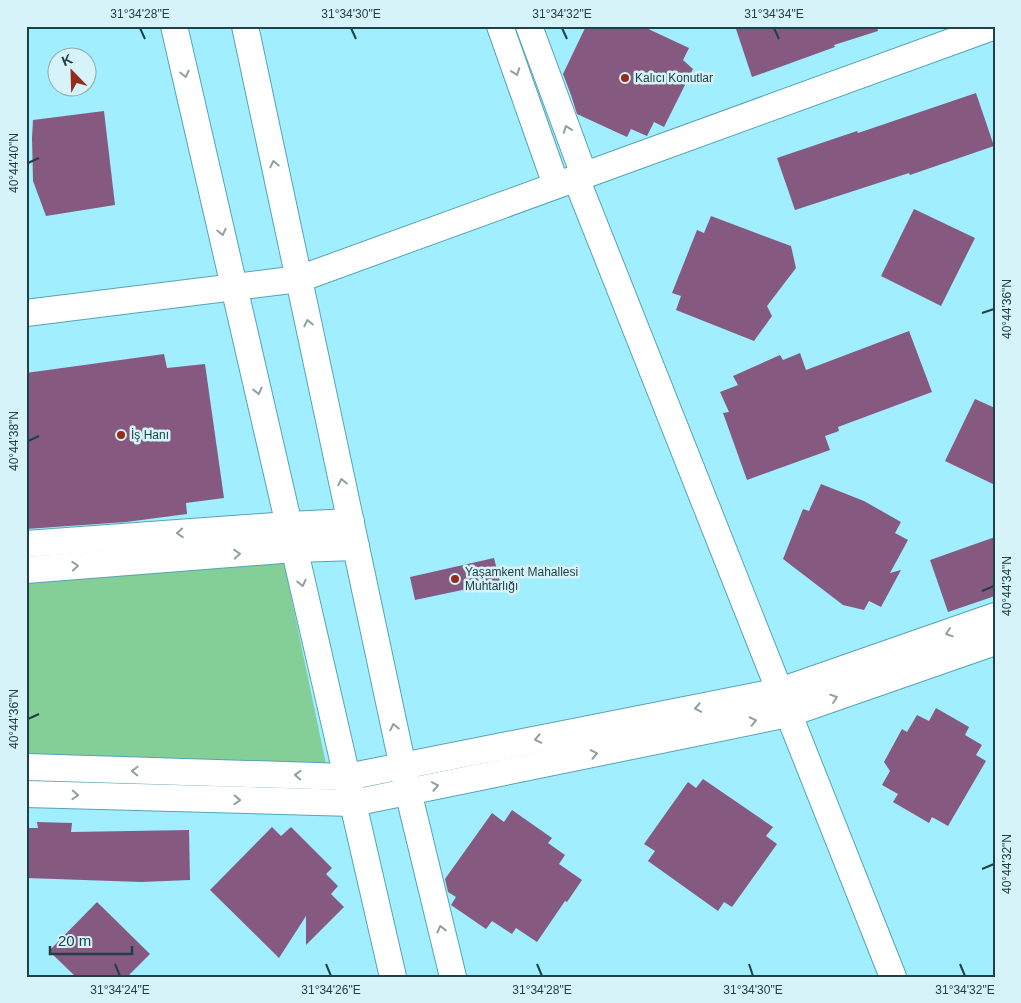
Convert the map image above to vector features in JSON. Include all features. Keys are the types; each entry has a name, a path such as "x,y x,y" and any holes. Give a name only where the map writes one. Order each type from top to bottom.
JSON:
{"street":[{"path":"174,26 393,977"},
{"path":"245,26 402,766 453,977"},
{"path":"500,26 572,179 784,703 892,977"},
{"path":"529,26 572,179"},
{"path":"26,313 299,278 994,26"},
{"path":"26,544 353,534"},
{"path":"26,570 292,537"},
{"path":"26,767 346,777 402,766 784,703 995,616"},
{"path":"26,794 353,803 784,703 995,642"}],"green space":[{"path":"283,558 327,769 26,761 26,579"}],"building":[{"name":"Kalıcı Konutlar","path":"586,26 642,26 689,48 683,60 693,69 664,127 654,122 647,136 631,129 627,137 577,114 563,74"},
{"name":"Kalıcı Konutlar","path":"735,26 877,26 878,31 834,45 835,47 752,77"},
{"path":"976,93 994,146 910,175 909,173 795,210 777,158"},
{"path":"104,111 115,205 46,216 33,181 33,120"},
{"path":"914,209 975,238 941,306 881,276"},
{"path":"711,216 791,246 796,268 767,306 772,316 754,341 676,310 681,296 672,293 697,230 704,233"},
{"path":"909,331 932,392 838,427 839,431 825,436 830,450 747,480 723,413 729,412 720,392 738,385 733,376 780,355 783,360 800,353 806,370"},
{"name":"İş Hanı","path":"164,354 167,368 205,364 224,498 186,503 187,514 126,522 26,529 26,373"},
{"path":"975,399 995,408 995,485 945,461"},
{"path":"821,484 864,501 901,522 895,533 908,540 890,573 901,570 881,607 869,601 864,610 843,605 783,559 803,509 809,511"},
{"path":"995,537 995,596 948,612 930,560"},
{"name":"Yaşamkent Mahallesi Muhtarlığı","path":"494,558 500,582 415,600 410,577"},
{"path":"936,708 969,727 965,735 982,745 976,755 986,761 948,826 932,817 929,823 893,802 898,794 882,785 890,771 884,762 902,729 907,732 917,715 929,721"},
{"path":"703,779 773,827 766,836 777,844 732,907 724,902 718,911 648,861 655,851 644,844 688,782 696,788"},
{"path":"512,810 552,838 548,843 565,855 559,864 582,880 537,942 516,928 512,934 492,921 486,929 451,905 456,897 448,892 445,879 492,813 504,822"},
{"path":"37,822 72,823 71,832 189,830 190,880 141,882 26,878 26,828 38,828"},
{"path":"272,827 281,836 291,827 332,868 326,874 338,886 331,894 344,907 306,945 306,916 279,958 210,890"},
{"path":"97,902 150,954 127,977 76,977 49,951"}],"place":[{"name":"Kalıcı Konutlar","path":"625,78"},
{"name":"İş Hanı","path":"121,435"},
{"name":"Yaşamkent Mahallesi Muhtarlığı","path":"455,579"}]}
